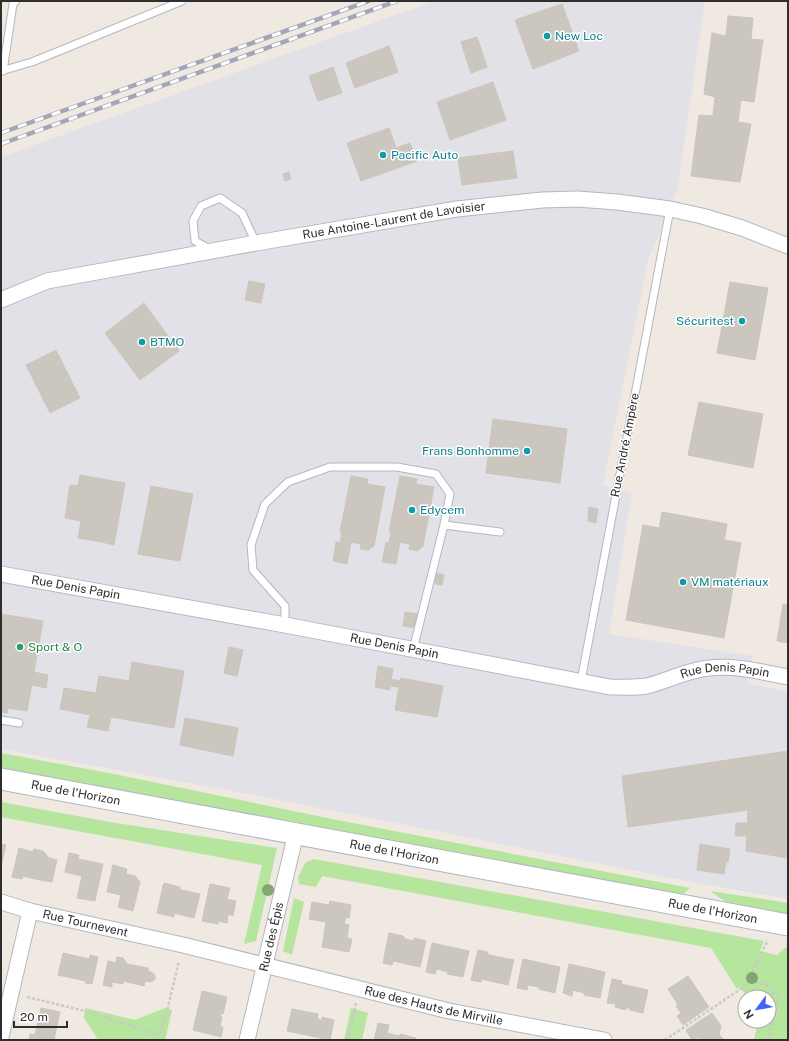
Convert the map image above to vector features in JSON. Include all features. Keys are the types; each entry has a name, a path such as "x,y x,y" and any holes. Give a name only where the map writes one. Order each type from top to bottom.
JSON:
{"main road":[{"name":"Rue de l'Horizon","path":"1,779 788,925"}],"street":[{"name":"Rue Antoine-Laurent de Lavoisier","path":"1,300 47,281 256,243 457,210 542,200 577,199 617,202 670,209 702,216 742,228 788,246"},
{"name":"Rue Denis Papin","path":"1,574 285,625 610,687 631,688 646,686 708,668 721,667 739,668 788,677"},
{"name":"Rue des Épis","path":"247,1040 296,833"},
{"path":"1,902 30,911"},
{"name":"Rue Tournevent","path":"1,1037 30,911 265,965"},
{"name":"Rue des Hauts de Mirville","path":"265,965 449,1011 604,1040"}],"lane":[{"path":"16,1 13,4 2,71 32,62 182,1"},
{"path":"212,251 195,241 193,221 201,206 220,198 242,213 256,243"},
{"name":"Rue André Ampère","path":"580,681 670,209"},
{"path":"285,625 284,606 253,570 251,545 265,504 288,482 330,467 397,467 436,474 450,494 444,525 413,650"},
{"path":"444,525 500,532"},
{"path":"1,720 19,723"}],"path":[{"path":"665,1040 742,988 748,981 770,936"},
{"path":"12,993 85,1011 160,1035 183,945"},
{"path":"748,981 765,984 778,997 768,1040"},
{"path":"348,1040 360,989"}],"shaded area":[{"path":"434,1 705,1 677,191 648,260 603,485 632,493 609,634 753,656 747,683 788,692 788,899 687,881 249,794 1,749 1,157"}],"green space":[{"path":"1,753 690,888 681,896 1,770"},
{"path":"1,802 110,822 277,848 256,941 244,944 262,865 1,817"},
{"path":"314,859 764,941 760,951 777,955 786,947 788,948 788,1040 754,1040 756,1029 777,1029 777,989 741,989 740,987 737,989 711,948 322,876 316,887 299,884 298,877 306,862"},
{"path":"710,891 788,903 788,915 729,904"},
{"path":"294,898 304,902 292,955 283,951"},
{"path":"85,1008 135,1020 165,1008 172,1010 165,1040 96,1040 97,1038 84,1018"},
{"path":"351,1008 368,1013 362,1040 344,1040"}],"building":[{"name":"New Loc","path":"562,4 579,51 533,69 515,20"},
{"path":"728,16 753,18 751,39 763,40 754,102 741,100 738,122 751,124 740,182 691,176 699,115 713,116 715,97 704,94 712,33 726,36"},
{"path":"477,37 487,67 471,73 461,42"},
{"path":"389,46 398,72 355,88 346,63"},
{"path":"333,67 342,93 318,101 309,76"},
{"path":"493,82 506,120 450,140 437,102"},
{"name":"Pacific Auto","path":"389,128 396,148 410,143 417,161 361,181 347,143"},
{"path":"513,151 517,178 462,185 458,158"},
{"path":"289,172 291,179 285,181 283,174"},
{"path":"249,281 265,284 261,303 245,300"},
{"name":"Sécuritest","path":"730,282 768,288 755,360 717,353"},
{"name":"BTMO","path":"144,303 179,351 140,380 105,333"},
{"path":"56,350 80,398 50,413 26,365"},
{"path":"699,402 763,414 753,468 688,455"},
{"name":"Frans Bonhomme","path":"493,419 567,429 560,483 486,473"},
{"path":"80,475 125,483 114,545 102,542 103,538 79,533 81,521 65,518 70,485 78,486"},
{"path":"351,476 368,479 367,484 385,487 374,546 368,550 360,549 361,544 351,542 347,564 333,561 336,542 340,543 342,532 340,532"},
{"name":"Edycem","path":"400,476 417,479 416,484 434,487 423,546 417,551 409,549 410,544 397,542 396,546 389,544 391,532 389,532"},
{"path":"151,486 193,494 180,561 138,554"},
{"path":"589,507 598,509 596,523 588,521"},
{"name":"VM matériaux","path":"662,512 727,524 708,635 642,623"},
{"path":"643,525 659,528 642,623 626,620"},
{"path":"79,533 103,538 102,542 78,538"},
{"path":"725,540 741,543 724,638 708,635"},
{"path":"386,542 396,546 397,542 400,542 396,564 382,562"},
{"path":"437,573 444,575 442,585 435,584"},
{"path":"783,604 788,605 788,643 777,641"},
{"path":"405,612 418,614 416,628 403,626"},
{"name":"Sport & O","path":"1,614 43,621 27,711 8,708 7,713 1,712"},
{"path":"229,647 243,650 237,676 224,673"},
{"path":"132,662 184,671 174,728 111,717 108,731 87,727 90,715 60,709 64,688 96,693 99,676 129,681"},
{"path":"378,666 393,669 391,679 400,681 401,678 443,686 437,717 395,710 399,687 390,686 390,690 375,687"},
{"path":"34,672 48,675 46,688 32,685"},
{"path":"185,718 238,728 233,756 180,745"},
{"path":"788,751 788,765 736,773 734,759"},
{"path":"734,759 736,773 788,765 788,858 746,851 748,810 628,827 622,776"},
{"path":"736,823 747,823 747,836 735,836"},
{"path":"1,844 6,845 1,866"},
{"path":"700,844 730,849 724,874 697,870"},
{"path":"19,848 33,852 34,849 45,853 40,880 23,876 22,879 12,877"},
{"path":"45,853 49,858 57,860 52,882 40,880"},
{"path":"69,853 79,855 78,859 103,864 95,901 77,898 82,876 65,872"},
{"path":"113,865 127,869 126,874 135,876 140,882 133,911 118,907 121,895 107,892"},
{"path":"164,883 180,887 180,890 163,886"},
{"path":"210,884 230,888 227,899 236,901 233,916 228,914 227,923 218,921 218,924 202,921"},
{"path":"163,886 200,894 194,918 174,913 174,917 157,913"},
{"path":"330,901 351,905 349,918 346,917 344,924 349,925 347,938 352,939 349,952 322,947 326,922 309,919 312,902 329,905"},
{"path":"389,933 403,936 405,939 414,941 414,938 426,941 420,967 393,961 392,965 383,963"},
{"path":"432,943 469,951 463,977 447,974 448,972 437,969 435,974 426,972"},
{"path":"478,950 487,952 489,955 514,960 508,985 481,979 481,982 471,980"},
{"path":"63,953 89,959 90,955 98,957 92,984 85,983 86,981 58,975"},
{"path":"117,957 123,958 127,964 148,968 148,971 153,973 155,976 155,979 151,982 145,981 144,986 123,981 123,984 112,982 112,987 103,985 108,961 116,963"},
{"path":"523,959 560,967 555,993 539,989 539,987 528,985 527,990 517,988"},
{"path":"569,964 605,972 600,998 584,995 584,993 573,990 572,996 563,993"},
{"path":"688,976 709,1007 683,1025 677,1016 681,1013 676,1006 678,1005 668,989"},
{"path":"612,979 622,981 621,984 648,990 643,1013 630,1010 630,1008 625,1010 615,1007 616,1004 607,1003"},
{"path":"202,991 227,997 223,1014 221,1013 220,1017 222,1017 220,1026 223,1027 221,1037 193,1030"},
{"path":"41,1008 60,1012 54,1040 29,1040 30,1034 35,1035"},
{"path":"292,1009 318,1014 317,1019 322,1020 322,1017 334,1020 330,1040 287,1031"},
{"path":"712,1013 721,1026 719,1034 724,1040 701,1040 699,1037 692,1040 686,1030"},
{"path":"378,1023 389,1025 387,1033 399,1036 400,1034 416,1038 415,1040 374,1040"}],"railway":[{"path":"1,133 369,1"},
{"path":"1,144 397,1"}],"place":[{"name":"New Loc","path":"547,36"},
{"name":"Pacific Auto","path":"383,155"},
{"name":"Sécuritest","path":"742,321"},
{"name":"BTMO","path":"142,342"},
{"name":"Frans Bonhomme","path":"527,451"},
{"name":"Edycem","path":"412,510"},
{"name":"VM matériaux","path":"683,582"},
{"name":"Sport & O","path":"20,647"}]}
